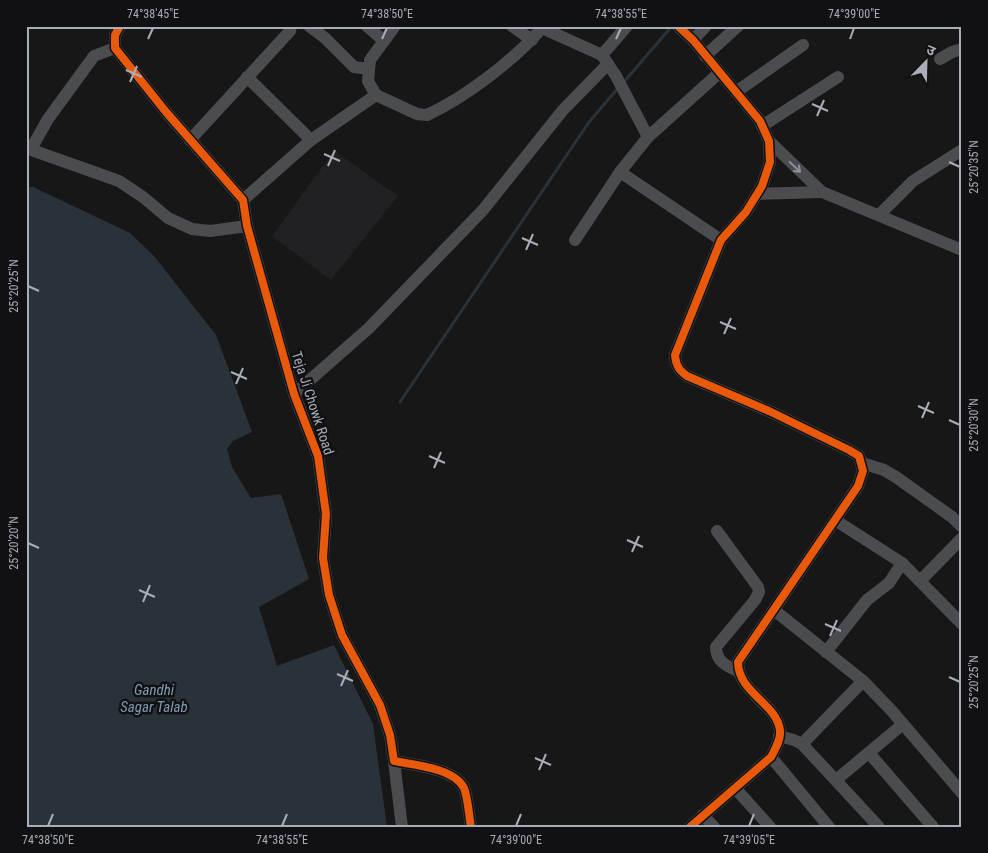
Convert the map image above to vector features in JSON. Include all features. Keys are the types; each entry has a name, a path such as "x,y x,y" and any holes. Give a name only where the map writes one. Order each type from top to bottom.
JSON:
{"street":[{"path":"120,26 115,35 115,48 242,200 311,140 376,95"},
{"path":"190,140 290,30 291,26"},
{"path":"309,26 325,38 354,67 369,69"},
{"path":"366,26 384,41"},
{"path":"395,26 370,60 368,81 376,95 417,114 426,115 437,110 482,81 532,40 541,27 605,59 648,136"},
{"path":"512,26 532,40"},
{"path":"294,394 369,328 483,210 605,59 628,26"},
{"path":"706,26 686,34 760,121 769,141 822,192 962,250"},
{"path":"705,56 738,26"},
{"path":"736,92 803,45"},
{"path":"115,48 94,56 48,118 29,148 119,181 143,197 168,218 192,229 210,231 247,226"},
{"path":"940,59 962,49"},
{"path":"575,240 620,172 648,136 719,73"},
{"path":"247,77 311,140"},
{"path":"762,126 838,77"},
{"path":"690,827 771,757 778,742 780,731 775,717 742,680 738,672 738,662 858,486 863,472 859,456 849,450 769,411 687,376 679,370 676,364 676,355 721,240 746,212 762,186 770,162 769,141"},
{"path":"879,215 913,181 962,150"},
{"path":"620,172 721,240"},
{"path":"757,194 822,192"},
{"name":"Teja Ji Chowk Road","path":"242,200 247,226 294,394 318,456 326,514 323,558 330,595 342,635 380,705 390,734 402,827"},
{"path":"862,463 884,470 896,477 952,517 962,527"},
{"path":"835,520 902,564 921,580 962,624"},
{"path":"717,531 758,587 759,592 755,600 716,647 716,654 721,662 738,672"},
{"path":"921,580 962,538"},
{"path":"826,652 867,600 888,583 902,564"},
{"path":"774,610 863,681 962,793"},
{"path":"802,744 863,681"},
{"path":"836,780 903,724"},
{"path":"779,736 802,744 879,827"},
{"path":"869,753 933,827"},
{"path":"771,757 829,827"},
{"path":"394,761 443,771 456,778 464,789 471,827"},
{"path":"734,788 770,827"},
{"path":"704,815 714,827"}],"shaded area":[{"path":"334,151 398,196 331,280 272,236"}],"water":[{"name":"Gandhi Sagar Talab","path":"26,187 33,187 130,233 154,256 216,335 252,432 233,441 227,449 232,467 251,498 281,494 309,579 259,607 277,666 334,645 373,724 387,827 26,827"}],"waterway":[{"path":"623,83 672,26"},
{"path":"400,402 589,122 619,87"}],"cycle path":[{"path":"120,26 115,35 115,48 166,112 243,200 247,226 294,394 318,456 326,514 323,558 329,595 342,635 380,705 390,735 394,761 433,768 459,781 464,788 471,827"},
{"path":"678,26 693,40 760,121 769,141 770,162 762,186 746,212 721,240 675,355 677,365 687,376 769,411 849,450 859,456 863,471 858,486 738,662 744,682 773,713 778,722 780,734 776,748 771,757 690,827"}]}
